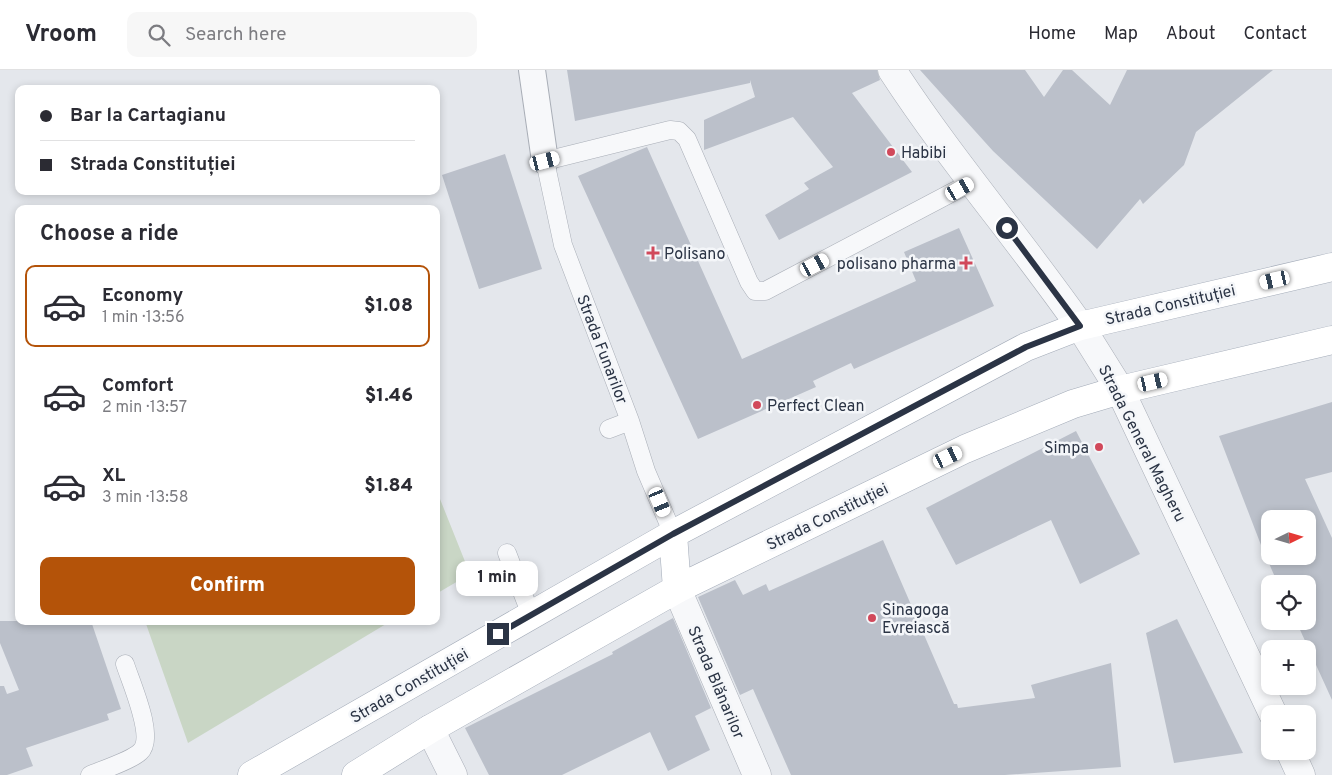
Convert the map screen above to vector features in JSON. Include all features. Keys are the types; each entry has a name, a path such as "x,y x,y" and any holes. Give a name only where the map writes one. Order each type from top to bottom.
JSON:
{"main road":[{"name":"Strada Constituției","path":"252,775 673,534 1026,347 1080,326 1332,266"},
{"name":"Strada Constituției","path":"356,775 430,729 677,589 965,449 1073,404 1120,390 1332,340"},
{"path":"673,534 677,589"}],"street":[{"path":"532,70 545,161"},
{"name":"Strada General Magheru","path":"892,70 972,182 1043,273 1080,326 1120,390 1269,705"},
{"name":"Strada Blănarilor","path":"677,589 757,775"},
{"path":"430,729 453,775"},
{"path":"1294,760 1301,775"}],"lane":[{"path":"545,161 670,130 679,131 687,139 749,282 755,291 765,291 972,182"},
{"name":"Strada Funarilor","path":"545,161 563,245 630,421 646,471 673,534"},
{"path":"609,429 630,421"},
{"path":"507,553 531,615"},
{"path":"90,775 140,753 146,744 145,725 125,664"}],"green space":[{"path":"440,499 470,574 440,592"},
{"path":"146,625 384,625 188,743"}],"building":[{"path":"567,70 877,70 880,80 852,93 912,172 779,240 765,215 809,189 804,183 833,167 793,117 704,150 704,120 755,97 750,80 750,83 575,121"},
{"path":"920,70 1025,70 1044,97 1063,70 1072,70 1110,105 1127,70 1273,70 1196,132 1184,165 1143,204 1140,199 1097,249 993,151"},
{"path":"647,147 742,359 916,281 904,252 959,228 994,306 854,369 851,363 813,381 816,387 698,439 578,176"},
{"path":"505,154 542,269 479,289 442,175"},
{"path":"1332,402 1332,472 1305,479 1332,538 1332,700 1316,665 1316,640 1305,640 1300,630 1316,630 1316,575 1274,575 1270,565 1316,565 1316,510 1261,510 1261,545 1219,436"},
{"path":"1076,431 1140,554 1080,584 1051,520 956,565 926,508"},
{"path":"883,540 954,704 957,704 958,708 1035,698 1031,685 1111,663 1121,767 1005,775 791,775 753,689 740,695 698,597 735,580 743,595 766,584 769,591"},
{"path":"673,618 711,708 695,716 710,750 668,771 650,732 562,775 489,775 465,728 613,654 612,652"},
{"path":"1177,619 1243,753 1174,763 1146,633"},
{"path":"0,621 15,621 15,625 92,625 121,709 107,714 109,720 26,748 33,766 7,775 0,775 0,686 4,686 7,694 19,690 0,643"}],"place":[{"name":"Habibi","path":"891,152"},
{"name":"Polisano","path":"653,253"},
{"name":"polisano pharma","path":"966,263"},
{"name":"Perfect Clean","path":"757,405"},
{"name":"Simpa","path":"1099,447"},
{"name":"Sinagoga Evreiască","path":"872,618"}],"route":[{"path":"498,634 673,534 1026,347 1080,326 1043,273 1007,228"}]}
